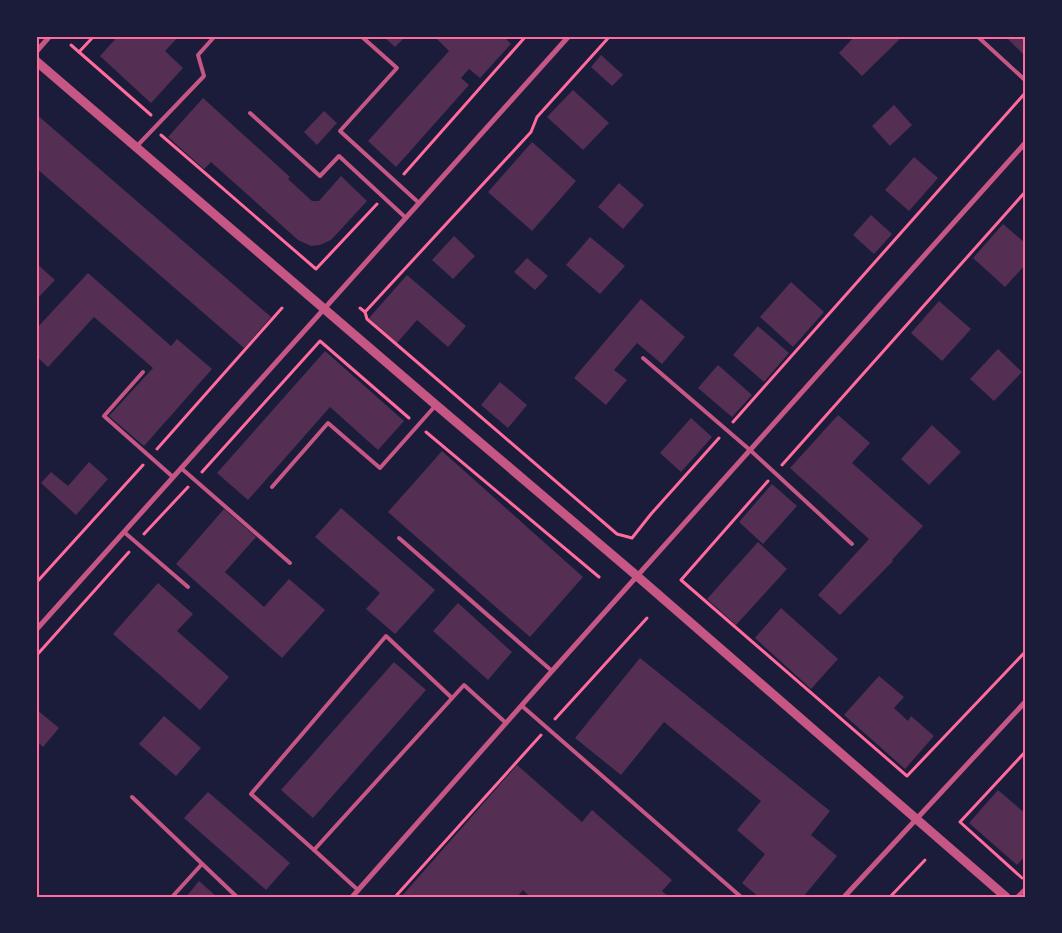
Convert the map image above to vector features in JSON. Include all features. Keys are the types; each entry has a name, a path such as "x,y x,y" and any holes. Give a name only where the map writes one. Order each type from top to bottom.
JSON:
{"street":[{"path":"36,52 50,36"},
{"path":"36,630 569,36"},
{"path":"36,61 637,576 1006,897"},
{"path":"352,897 552,670 1026,142"},
{"path":"844,897 1026,701"}],"lane":[{"path":"136,147 204,76 198,55 215,36"},
{"path":"361,36 397,68 340,131 419,204"},
{"path":"977,36 1026,81"},
{"path":"250,112 320,176 339,156 406,218"},
{"path":"643,358 750,450 852,544"},
{"path":"143,372 104,416 173,477"},
{"path":"272,487 328,423 380,468 436,405"},
{"path":"181,468 290,563"},
{"path":"124,532 188,587"},
{"path":"398,538 552,670"},
{"path":"358,890 250,794 386,636 452,698"},
{"path":"314,850 464,685 506,723"},
{"path":"522,706 740,896"},
{"path":"132,797 236,897"},
{"path":"172,897 202,864"},
{"path":"1017,897 1026,888"}],"path":[{"path":"80,52 94,36"},
{"path":"396,183 526,36"},
{"path":"365,312 531,132 537,117 610,36"},
{"path":"71,44 152,116 153,128 316,269 383,197"},
{"path":"360,308 365,312 367,319 617,534 632,538 651,514 1026,92"},
{"path":"1026,191 681,580 908,776 1026,651"},
{"path":"36,583 282,308"},
{"path":"36,656 320,341 599,577"},
{"path":"395,897 647,618"},
{"path":"1026,751 960,822 1026,882"},
{"path":"890,897 924,860"}],"building":[{"path":"118,36 179,36 165,51 183,68 151,103 100,56"},
{"path":"383,36 406,36 395,47"},
{"path":"434,36 503,36 511,44 480,78 469,69 461,78 469,85 396,167 368,141 449,51"},
{"path":"855,36 903,36 862,76 839,53"},
{"path":"1005,36 1026,36 1026,57"},
{"path":"601,55 623,75 612,86 591,67"},
{"path":"573,90 609,123 583,150 547,117"},
{"path":"203,98 290,177 288,179 312,201 319,201 341,176 367,201 331,240 320,245 311,246 298,240 211,162 204,169 168,137"},
{"path":"894,105 912,125 890,146 872,126"},
{"path":"324,111 337,123 317,145 304,132"},
{"path":"36,114 271,317 244,348 36,168"},
{"path":"532,142 576,181 532,231 488,192"},
{"path":"914,157 938,178 909,211 885,190"},
{"path":"619,183 644,205 623,229 598,207"},
{"path":"871,215 892,234 874,254 853,235"},
{"path":"1003,224 1026,244 1026,264 1005,287 973,258"},
{"path":"454,236 475,256 453,279 432,260"},
{"path":"590,237 625,266 600,294 566,265"},
{"path":"527,258 548,276 535,290 514,272"},
{"path":"36,263 55,280 36,300"},
{"path":"88,273 171,346 177,339 212,369 144,446 109,416 153,368 94,317 48,367 36,356 36,329"},
{"path":"407,275 466,326 448,347 417,320 397,343 369,318"},
{"path":"791,282 824,312 793,347 760,317"},
{"path":"641,299 685,337 662,364 637,343 614,370 627,380 606,405 574,378"},
{"path":"939,301 971,329 942,361 911,333"},
{"path":"758,326 789,353 764,382 733,355"},
{"path":"998,349 1022,372 994,401 970,379"},
{"path":"325,351 404,421 378,450 330,407 248,500 217,473"},
{"path":"718,365 752,395 732,417 698,388"},
{"path":"500,382 527,405 508,428 481,405"},
{"path":"838,415 870,443 852,463 923,526 893,561 840,615 818,595 869,539 790,468"},
{"path":"691,418 712,437 681,472 660,453"},
{"path":"932,425 961,452 929,485 901,459"},
{"path":"442,451 583,577 530,637 388,512"},
{"path":"89,462 108,479 76,515 41,483 51,472 68,486"},
{"path":"772,484 797,506 763,544 739,522"},
{"path":"341,508 435,590 395,634 366,609 380,593 315,537"},
{"path":"224,509 256,537 225,572 264,607 289,579 325,610 282,658 176,564"},
{"path":"758,542 787,569 736,625 707,599"},
{"path":"158,583 193,614 177,631 229,677 200,710 113,634"},
{"path":"458,603 512,652 488,680 433,631"},
{"path":"781,608 838,659 811,689 755,638"},
{"path":"640,658 830,811 811,835 837,856 803,897 759,897 742,883 765,854 737,830 761,801 664,722 621,775 575,738"},
{"path":"394,662 426,690 313,818 281,790"},
{"path":"879,676 904,697 894,708 908,721 911,716 934,736 905,769 844,715"},
{"path":"36,709 59,728 43,747 40,744 36,748"},
{"path":"164,716 201,748 176,776 139,744"},
{"path":"517,765 582,822 592,810 672,880 662,891 669,897 530,897 523,890 517,897 401,897"},
{"path":"998,790 1026,814 1026,855 1017,865 969,823"},
{"path":"208,792 290,863 266,890 184,818"},
{"path":"199,881 217,897 186,897"}]}
